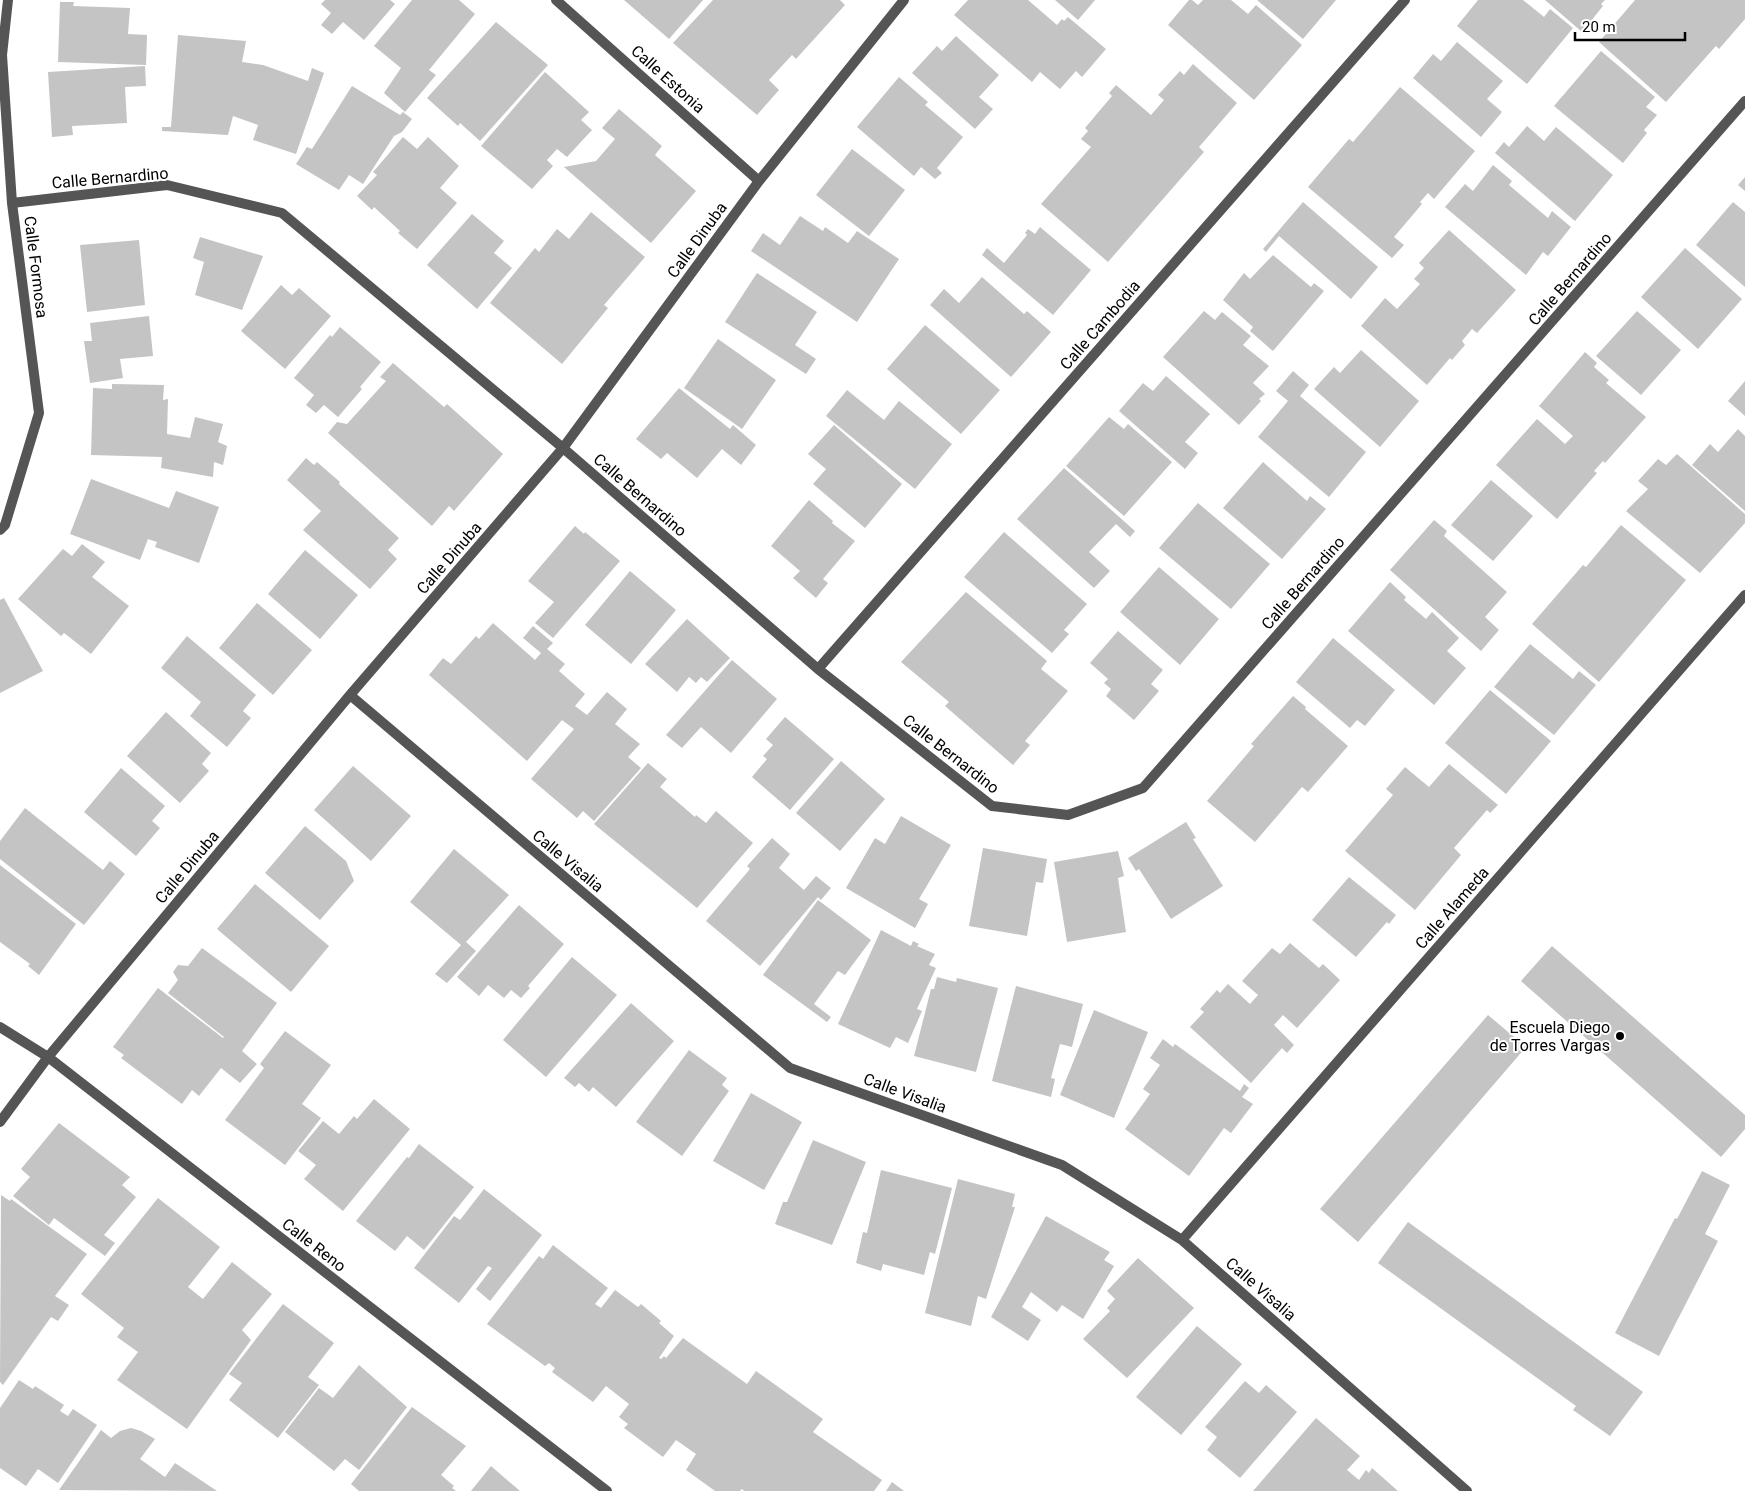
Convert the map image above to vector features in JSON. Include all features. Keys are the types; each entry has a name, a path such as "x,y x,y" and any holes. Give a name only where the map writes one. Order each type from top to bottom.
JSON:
{"street":[{"name":"Calle Formosa","path":"0,530 5,525 39,412 12,203 2,56 8,0"},
{"name":"Calle Estonia","path":"556,0 759,181"},
{"name":"Calle Dinuba","path":"0,1122 48,1057 350,695 563,448 759,181 904,0"},
{"name":"Calle Cambodia","path":"818,669 1405,0"},
{"name":"Calle Bernardino","path":"12,203 167,185 282,213 563,448 818,669 992,806 1068,815 1143,788 1745,101"},
{"name":"Calle Alameda","path":"1182,1240 1745,595"},
{"name":"Calle Visalia","path":"350,695 790,1068 1062,1166 1182,1240 1467,1491"},
{"name":"Calle Reno","path":"0,1027 48,1057 606,1491"}],"building":[{"path":"325,0 390,0 395,4 364,40 343,22 332,34 321,25 331,13 321,4"},
{"path":"412,0 459,0 475,14 429,70 436,75 405,112 384,93 401,68 374,46"},
{"path":"624,0 703,0 669,39"},
{"path":"713,0 840,0 845,5 796,59 792,55 769,80 779,90 757,115 673,43"},
{"path":"968,0 1028,0 1057,25 1062,19 1064,21 1068,17 1106,49 1082,77 1076,71 1060,89 1040,72 1032,82 954,15"},
{"path":"1055,0 1095,0 1078,20"},
{"path":"1189,0 1198,5 1203,0 1231,0 1248,14 1256,5 1302,45 1254,100 1168,25"},
{"path":"1257,0 1336,0 1303,39"},
{"path":"1478,0 1523,0 1544,17 1550,9 1573,28 1527,84 1457,26"},
{"path":"1545,0 1605,0 1601,4 1603,6 1582,32"},
{"path":"1635,0 1745,0 1745,19 1719,49 1715,47 1666,102 1599,42"},
{"path":"60,2 74,2 73,6 130,8 128,34 147,35 146,65 58,62"},
{"path":"496,22 548,65 480,141 460,123 458,126 427,98"},
{"path":"178,35 246,41 242,62 263,65 308,81 312,68 324,73 296,154 253,140 258,125 233,116 228,135 162,131 162,127 171,127"},
{"path":"956,36 999,75 979,97 993,109 975,129 912,73 937,46 942,51"},
{"path":"1457,42 1503,81 1487,99 1502,112 1481,137 1413,78 1433,54 1441,61"},
{"path":"1601,51 1655,97 1646,107 1657,115 1644,130 1647,133 1623,163 1554,106"},
{"path":"1193,64 1237,103 1199,147 1204,152 1108,262 1041,204 1091,147 1081,139 1088,131 1085,128 1112,96 1109,93 1116,85 1151,115 1164,100 1158,95 1180,71 1184,75"},
{"path":"145,66 146,86 125,87 127,123 72,126 73,135 52,137 48,72"},
{"path":"545,72 589,112 581,120 592,130 567,157 557,149 547,160 553,166 532,189 481,146"},
{"path":"899,77 928,102 925,105 963,137 937,168 942,173 935,179 921,167 914,176 857,127"},
{"path":"352,86 400,115 403,112 412,119 402,132 394,136 363,184 349,175 339,190 296,164 307,147 312,149"},
{"path":"1400,87 1475,151 1434,199 1428,193 1420,202 1422,204 1394,237 1404,245 1392,258 1308,187 1349,139 1353,142"},
{"path":"619,109 662,146 655,155 696,191 651,243 564,167 596,161 615,139 602,128"},
{"path":"1527,126 1544,141 1556,127 1613,175 1575,221 1495,153 1504,142 1509,147"},
{"path":"403,137 417,149 428,137 459,166 440,188 457,203 417,249 398,233 400,231 374,207 372,210 357,196 377,175 373,172"},
{"path":"852,149 905,190 869,236 816,195"},
{"path":"1493,165 1512,181 1509,185 1548,218 1552,211 1571,227 1548,256 1543,252 1526,275 1445,207 1465,184 1473,191"},
{"path":"1745,177 1745,191 1738,185"},
{"path":"1303,202 1378,267 1351,299 1279,236 1266,252 1263,249"},
{"path":"1733,202 1745,212 1745,287 1696,245"},
{"path":"591,212 645,257 604,305 608,308 562,364 490,303 535,248 539,252 557,229 569,239"},
{"path":"472,214 504,241 494,253 512,268 477,309 427,265"},
{"path":"800,216 823,231 825,227 848,243 857,231 899,259 857,322 751,251 763,233 780,245"},
{"path":"1040,227 1091,270 1053,315 982,255 987,248 1004,263 1027,235 1025,233 1028,229 1035,234"},
{"path":"1449,230 1516,290 1477,333 1472,329 1462,341 1465,345 1452,360 1450,358 1427,385 1361,326 1385,298 1397,309 1420,284 1414,279 1424,268 1419,263"},
{"path":"200,237 263,256 242,310 195,295 204,262 193,258"},
{"path":"139,240 145,305 87,312 80,245"},
{"path":"1685,248 1742,299 1698,349 1641,297"},
{"path":"1273,255 1311,287 1314,283 1324,291 1273,351 1250,331 1253,327 1223,300 1244,273 1250,279"},
{"path":"757,273 817,312 795,345 816,359 806,374 725,322"},
{"path":"982,277 1024,314 1027,311 1051,332 1011,377 930,305 944,289 959,303"},
{"path":"281,285 292,295 299,288 331,316 285,369 241,331"},
{"path":"1204,311 1215,320 1222,312 1251,336 1243,345 1269,366 1253,383 1265,394 1239,425 1163,357"},
{"path":"1637,311 1681,350 1641,395 1596,356"},
{"path":"149,316 153,356 120,359 123,378 90,383 84,341 92,341 90,323"},
{"path":"925,325 1000,390 961,434 887,369"},
{"path":"340,327 381,362 360,387 362,389 338,417 324,405 316,413 306,405 314,395 294,378 330,335 332,337"},
{"path":"718,339 776,380 742,429 684,388"},
{"path":"1361,350 1419,401 1380,447 1314,389 1334,367 1340,373"},
{"path":"1585,352 1597,363 1594,367 1609,380 1606,383 1646,417 1605,463 1603,461 1594,471 1597,473 1557,519 1496,465 1537,419 1565,444 1573,436 1539,406"},
{"path":"393,363 444,407 447,404 503,454 454,511 449,506 432,526 328,433 337,422 347,424 386,381 380,377"},
{"path":"1293,371 1309,385 1300,396 1366,452 1329,497 1258,437 1288,401 1276,391"},
{"path":"1166,376 1210,414 1185,442 1198,453 1185,469 1119,411 1143,383 1153,391"},
{"path":"1745,381 1745,416 1728,401"},
{"path":"112,384 164,385 163,400 168,399 167,434 190,438 195,417 223,424 218,442 227,446 223,465 214,462 213,477 161,468 162,457 91,455 93,388 112,389"},
{"path":"679,388 730,429 733,425 756,445 741,465 722,449 697,478 667,453 661,459 636,439"},
{"path":"847,390 884,420 899,401 952,444 915,489 826,416"},
{"path":"1109,417 1124,429 1128,424 1172,462 1124,516 1066,466"},
{"path":"834,425 902,484 865,528 813,484 826,469 808,454"},
{"path":"1738,429 1745,436 1745,511 1692,465 1710,444 1718,452"},
{"path":"1677,454 1745,514 1745,523 1700,573 1626,511 1648,489 1638,481 1658,459 1666,465"},
{"path":"306,458 314,465 317,462 399,538 388,550 397,559 370,589 303,530 321,511 287,480"},
{"path":"1263,462 1307,501 1310,496 1326,509 1282,559 1223,508"},
{"path":"1064,468 1135,531 1130,537 1116,524 1089,552 1110,571 1094,588 1017,519"},
{"path":"91,479 169,508 176,491 219,507 199,563 155,547 157,542 148,539 140,560 70,534"},
{"path":"1491,480 1533,516 1493,561 1451,525"},
{"path":"809,500 833,521 832,523 855,541 823,579 828,583 816,598 793,578 800,571 771,546"},
{"path":"1198,503 1270,564 1231,609 1159,548"},
{"path":"1434,520 1447,531 1444,536 1507,592 1485,617 1499,630 1481,651 1390,570"},
{"path":"1621,525 1686,580 1599,682 1532,624 1583,565 1586,567"},
{"path":"575,526 620,561 553,638 535,623 554,602 528,581"},
{"path":"1004,532 1087,604 1064,630 1069,634 1052,653 964,577"},
{"path":"82,544 105,562 92,577 129,606 91,654 64,633 61,636 18,599 63,549 72,556"},
{"path":"305,550 358,595 320,639 268,594"},
{"path":"1159,567 1219,619 1180,665 1120,612"},
{"path":"630,571 676,610 631,664 585,625"},
{"path":"1390,582 1406,597 1404,600 1426,619 1432,612 1459,638 1447,651 1466,668 1434,705 1348,631"},
{"path":"966,592 1047,661 1041,669 1068,691 1025,741 1030,745 1013,765 945,706 949,702 901,662"},
{"path":"4,598 43,671 0,693 0,600"},
{"path":"257,603 312,650 273,695 219,648"},
{"path":"687,619 730,658 707,682 701,677 696,683 689,677 677,692 645,664"},
{"path":"493,623 535,660 541,653 523,638 533,626 553,643 547,649 565,664 559,671 585,694 575,706 587,715 607,692 627,709 615,724 640,744 628,757 641,768 594,821 583,811 577,818 531,779 574,729 562,720 527,761 429,675 443,658 451,664 476,636 479,639"},
{"path":"1118,631 1163,670 1151,684 1159,691 1134,720 1106,696 1111,689 1104,683 1108,679 1090,663"},
{"path":"187,636 256,695 243,711 251,718 227,747 190,716 201,702 161,668"},
{"path":"1333,638 1395,690 1365,726 1357,720 1350,728 1296,682"},
{"path":"1530,644 1573,679 1579,671 1596,685 1554,735 1494,687"},
{"path":"732,660 777,699 731,753 701,727 682,748 666,735"},
{"path":"1490,690 1551,741 1506,794 1445,743"},
{"path":"1293,696 1306,707 1305,709 1348,746 1308,792 1302,787 1255,842 1207,801 1254,746 1251,744"},
{"path":"166,712 211,753 202,764 209,771 180,803 127,756"},
{"path":"785,717 834,759 790,810 752,777 767,759 763,756 773,745 766,739"},
{"path":"841,761 885,799 840,851 796,813"},
{"path":"648,763 667,779 660,787 695,817 696,815 706,823 716,811 753,843 697,908 594,824"},
{"path":"1449,764 1498,805 1490,813 1487,810 1454,848 1461,855 1415,910 1345,851 1393,795 1386,789 1405,767 1429,787"},
{"path":"353,766 411,816 371,861 314,810"},
{"path":"121,768 165,806 152,821 160,828 136,856 84,812"},
{"path":"25,808 103,870 110,861 125,874 84,925 0,859 0,841"},
{"path":"901,816 951,845 919,899 928,904 915,928 846,888 875,838 885,844"},
{"path":"1186,822 1196,838 1193,839 1223,886 1171,919 1139,869 1136,871 1128,858"},
{"path":"305,826 346,861 354,881 320,920 265,873"},
{"path":"772,838 790,854 779,868 804,890 816,876 831,888 821,900 818,897 760,966 706,921 750,869 747,866"},
{"path":"983,848 1047,859 1043,883 1036,882 1027,936 969,926"},
{"path":"454,849 509,895 466,942 476,951 447,983 435,974 461,945 410,902"},
{"path":"1118,851 1124,876 1118,878 1126,932 1067,942 1054,862"},
{"path":"0,865 76,924 39,975 28,966 30,964 0,942"},
{"path":"1349,877 1396,915 1389,924 1387,922 1356,957 1312,920"},
{"path":"255,884 329,946 291,992 217,929"},
{"path":"818,900 871,940 845,975 838,971 814,1004 831,1017 827,1022 763,975"},
{"path":"519,905 564,944 528,986 530,988 521,998 511,990 504,998 488,985 479,996 457,977"},
{"path":"881,930 911,946 913,941 919,944 917,946 935,954 929,965 936,968 917,1009 922,1011 908,1043 896,1037 890,1048 838,1024"},
{"path":"1290,943 1319,968 1323,964 1340,980 1297,1028 1283,1015 1274,1025 1294,1045 1287,1053 1282,1048 1251,1083 1190,1027 1204,1012 1200,1009 1217,990 1220,993 1228,984 1250,1004 1258,995 1242,981 1272,948 1280,954"},
{"path":"1552,946 1745,1115 1745,1129 1721,1157 1521,981"},
{"path":"202,948 277,1003 242,1051 257,1064 240,1083 221,1068 199,1096 192,1090 182,1104 121,1058 124,1055 113,1047 158,988 224,1037 168,993 178,980 173,972 178,965 188,966"},
{"path":"572,957 617,995 546,1077 503,1040"},
{"path":"937,977 956,982 957,978 998,988 976,1072 914,1056 931,989 934,989"},
{"path":"1016,986 1083,1004 1072,1047 1060,1044 1051,1078 1055,1079 1051,1097 992,1081"},
{"path":"631,1003 674,1041 616,1107 593,1087 589,1092 579,1083 575,1087 564,1078"},
{"path":"1094,1010 1148,1032 1114,1118 1060,1095"},
{"path":"1488,1015 1526,1047 1358,1242 1320,1209"},
{"path":"285,1031 331,1065 302,1104 321,1118 285,1165 225,1120 264,1068 260,1064"},
{"path":"1163,1039 1173,1047 1175,1044 1240,1091 1244,1084 1249,1088 1242,1097 1253,1104 1231,1133 1224,1128 1189,1176 1125,1129 1150,1094 1143,1089 1160,1065 1150,1058"},
{"path":"689,1050 727,1078 722,1085 729,1091 682,1156 636,1122"},
{"path":"751,1093 802,1122 764,1190 713,1161"},
{"path":"374,1099 410,1129 343,1211 304,1179 316,1165 298,1151 323,1121 339,1134 354,1116 357,1119"},
{"path":"59,1123 130,1177 122,1185 136,1197 104,1235 115,1243 105,1256 54,1218 49,1225 13,1196 30,1177 21,1169"},
{"path":"813,1140 866,1162 832,1245 775,1224 783,1202 787,1202"},
{"path":"419,1144 474,1187 424,1250 407,1236 395,1251 356,1221"},
{"path":"881,1170 952,1188 935,1254 930,1252 924,1275 883,1264 881,1271 856,1263 863,1232 867,1233"},
{"path":"1702,1171 1730,1185 1705,1234 1718,1241 1659,1356 1615,1333 1675,1218 1677,1219"},
{"path":"958,1179 1015,1194 1012,1207 1015,1207 986,1299 978,1296 971,1326 925,1313"},
{"path":"484,1189 542,1235 490,1301 476,1289 492,1268 488,1266 459,1303 414,1268 454,1216 460,1220"},
{"path":"1,1195 10,1201 11,1199 87,1254 55,1296 69,1305 58,1321 51,1317 3,1385 0,1382"},
{"path":"158,1198 220,1247 188,1287 203,1299 232,1262 272,1294 242,1330 251,1340 187,1429 117,1380 138,1352 117,1337 124,1328 81,1294"},
{"path":"1046,1216 1110,1252 1104,1260 1114,1266 1083,1319 1062,1305 1057,1312 1031,1292 1022,1307 1041,1320 1028,1341 991,1317"},
{"path":"1408,1222 1643,1392 1610,1436 1573,1410 1576,1406 1378,1263"},
{"path":"553,1245 608,1288 595,1304 601,1308 615,1290 638,1307 641,1304 661,1321 659,1323 674,1336 659,1358 661,1359 664,1356 666,1358 683,1338 747,1384 756,1371 823,1419 813,1432 882,1480 874,1491 744,1491 742,1489 740,1491 715,1491 686,1470 696,1454 676,1440 663,1457 624,1428 628,1424 619,1417 629,1404 606,1386 593,1402 552,1372 555,1368 549,1363 545,1366 487,1324 539,1256 543,1259"},
{"path":"1138,1258 1194,1308 1127,1378 1083,1339 1110,1311 1107,1308 1115,1299 1107,1291"},
{"path":"283,1304 334,1343 308,1377 319,1385 278,1438 229,1400 242,1383 229,1374"},
{"path":"1197,1326 1242,1364 1181,1435 1136,1397"},
{"path":"359,1365 407,1407 359,1470 345,1459 334,1471 285,1432 319,1388 333,1398"},
{"path":"19,1380 33,1389 35,1386 64,1405 60,1411 68,1416 73,1409 97,1425 58,1483 38,1469 26,1486 0,1468 0,1408"},
{"path":"1245,1381 1259,1393 1266,1385 1297,1412 1240,1478 1207,1450 1217,1437 1205,1427"},
{"path":"412,1407 466,1446 441,1475 454,1486 452,1488 456,1491 359,1491 351,1484"},
{"path":"1316,1418 1360,1456 1347,1470 1359,1480 1366,1470 1369,1473 1372,1468 1398,1491 1253,1491"},
{"path":"131,1428 155,1439 140,1459 165,1477 175,1463 217,1491 59,1490 101,1430 111,1438 120,1431"},
{"path":"491,1466 520,1491 471,1491"},
{"path":"892,1482 904,1491 886,1491"}],"place":[{"name":"Escuela Diego de Torres Vargas","path":"1620,1036"}]}
